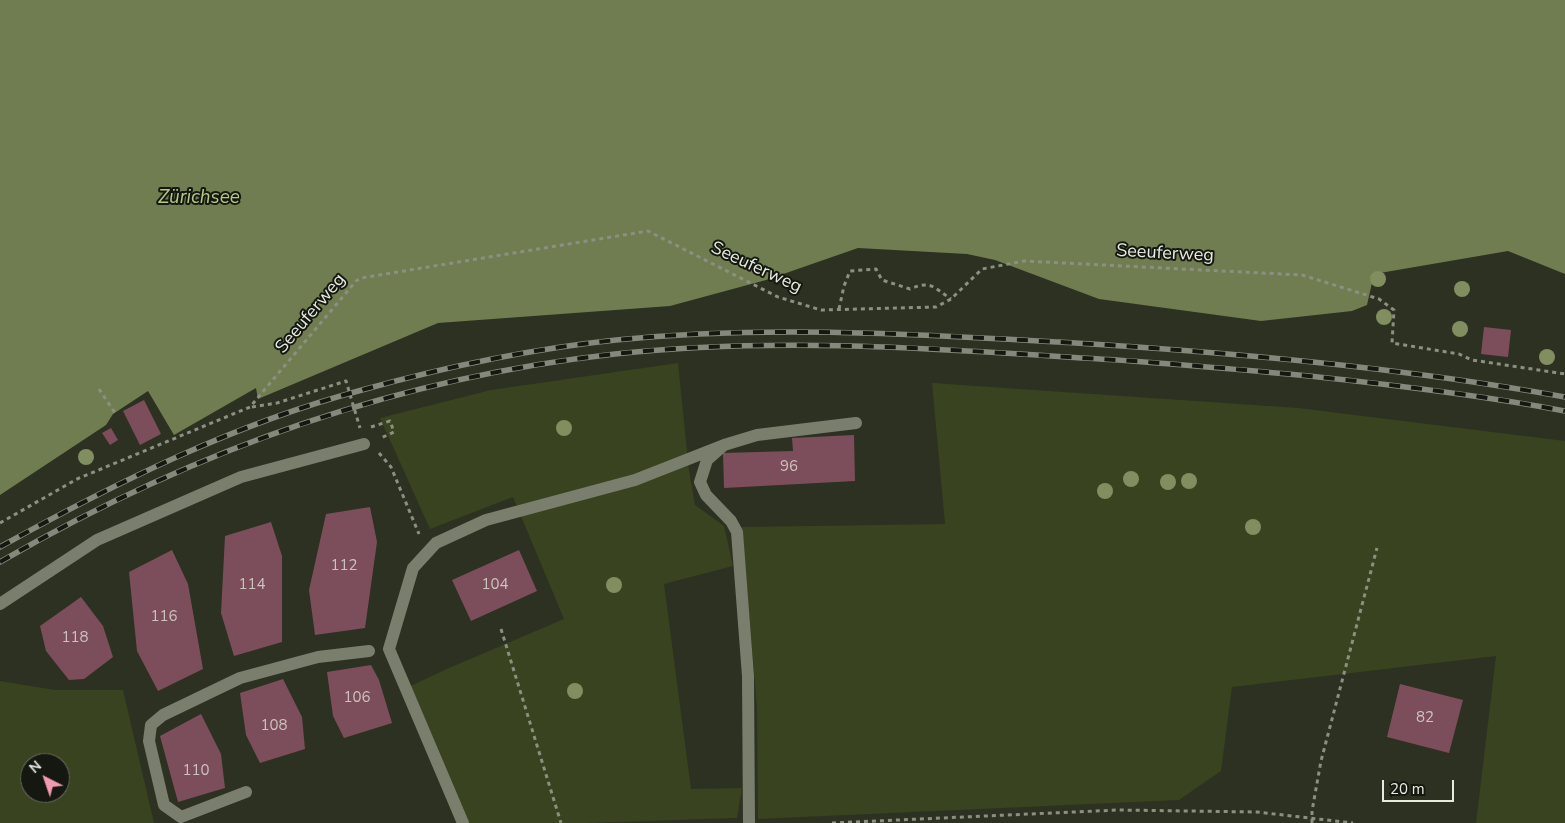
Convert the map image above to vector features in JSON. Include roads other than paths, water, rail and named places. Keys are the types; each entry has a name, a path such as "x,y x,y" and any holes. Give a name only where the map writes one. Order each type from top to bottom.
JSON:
{"street":[{"path":"463,823 389,649 413,568 436,543 486,520 635,480 757,435 856,423"},
{"path":"0,604 106,536 241,477 364,444"},
{"path":"724,446 707,460 700,482 706,495 731,522 737,532 748,676 749,823"},
{"path":"246,792 181,817 164,806 148,741 151,725 163,715 240,678 318,657 368,651"}],"water":[{"name":"Zürichsee","path":"0,0 1565,0 1565,274 1508,251 1374,274 1367,305 1352,311 1261,321 1099,299 995,260 967,254 858,248 766,280 670,306 438,323 258,399 256,388 174,435 148,391 113,414 106,425 0,495"}],"railway":[{"path":"0,547 87,500 176,457 268,420 314,404 456,366 552,348 616,340 671,335 838,332 1059,342 1313,362 1439,377 1565,397"},
{"path":"0,562 72,522 146,486 221,454 297,426 375,401 454,381 534,365 615,354 673,349 790,345 908,348 1025,354 1309,376 1437,391 1565,411"}]}
